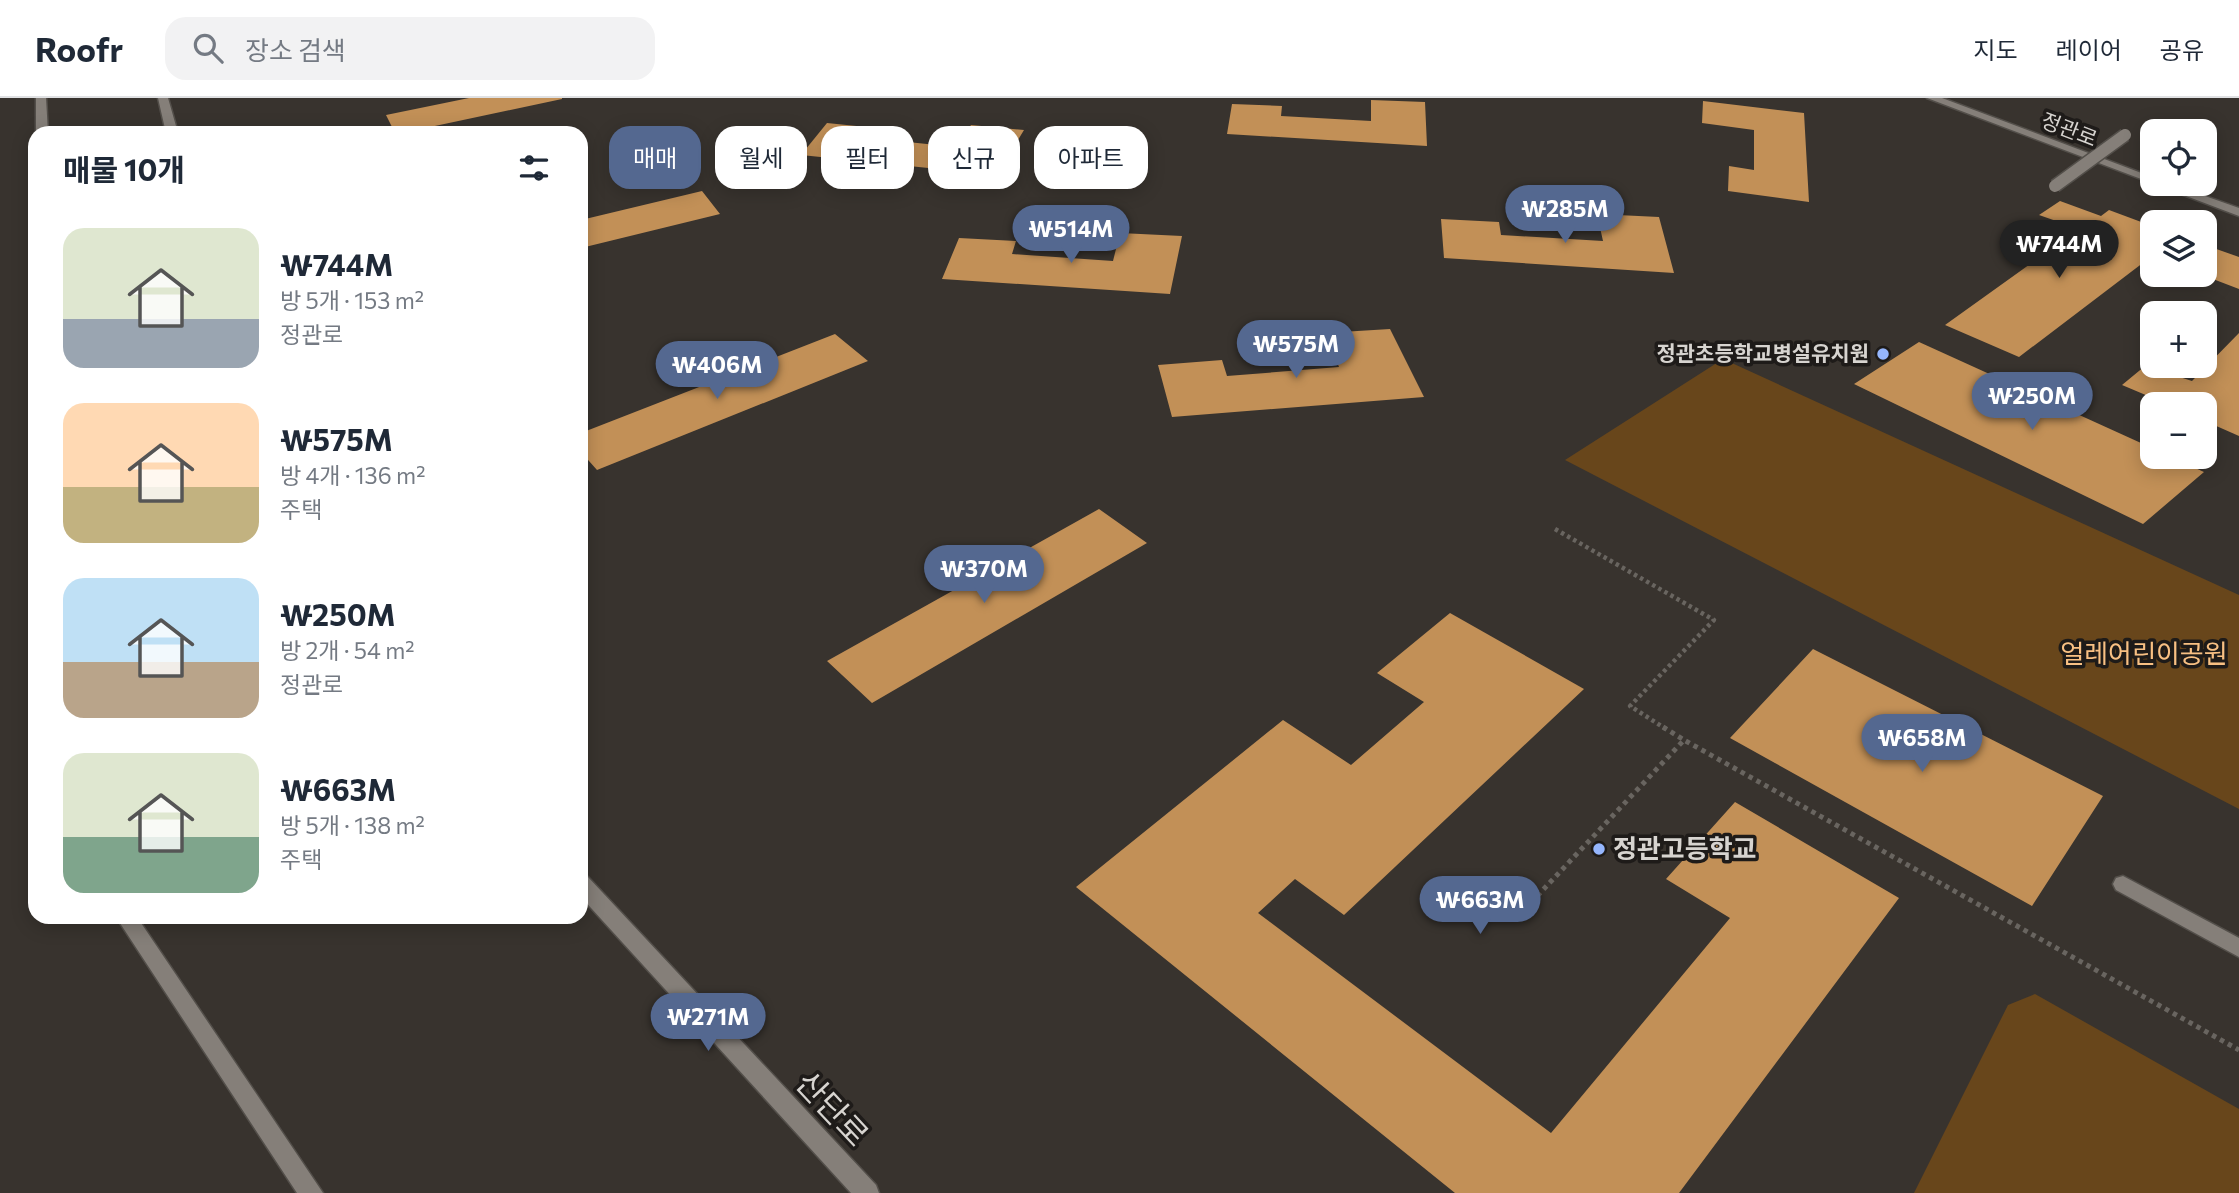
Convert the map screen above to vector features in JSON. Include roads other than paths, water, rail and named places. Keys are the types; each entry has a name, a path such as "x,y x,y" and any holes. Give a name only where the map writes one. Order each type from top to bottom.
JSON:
{"street":[{"path":"41,98 42,126"},
{"path":"163,98 170,126"},
{"name":"정관로","path":"1932,98 2140,176"},
{"path":"2055,186 2125,135"},
{"path":"2194,196 2239,212"},
{"path":"2123,884 2239,948"},
{"name":"산단로","path":"588,891 867,1193"},
{"path":"131,924 311,1193"}],"place":[{"name":"정관초등학교병설유치원","path":"1883,354"},
{"name":"정관고등학교","path":"1599,849"}],"park label":[{"name":"얼레어린이공원","path":"2144,654"}]}
